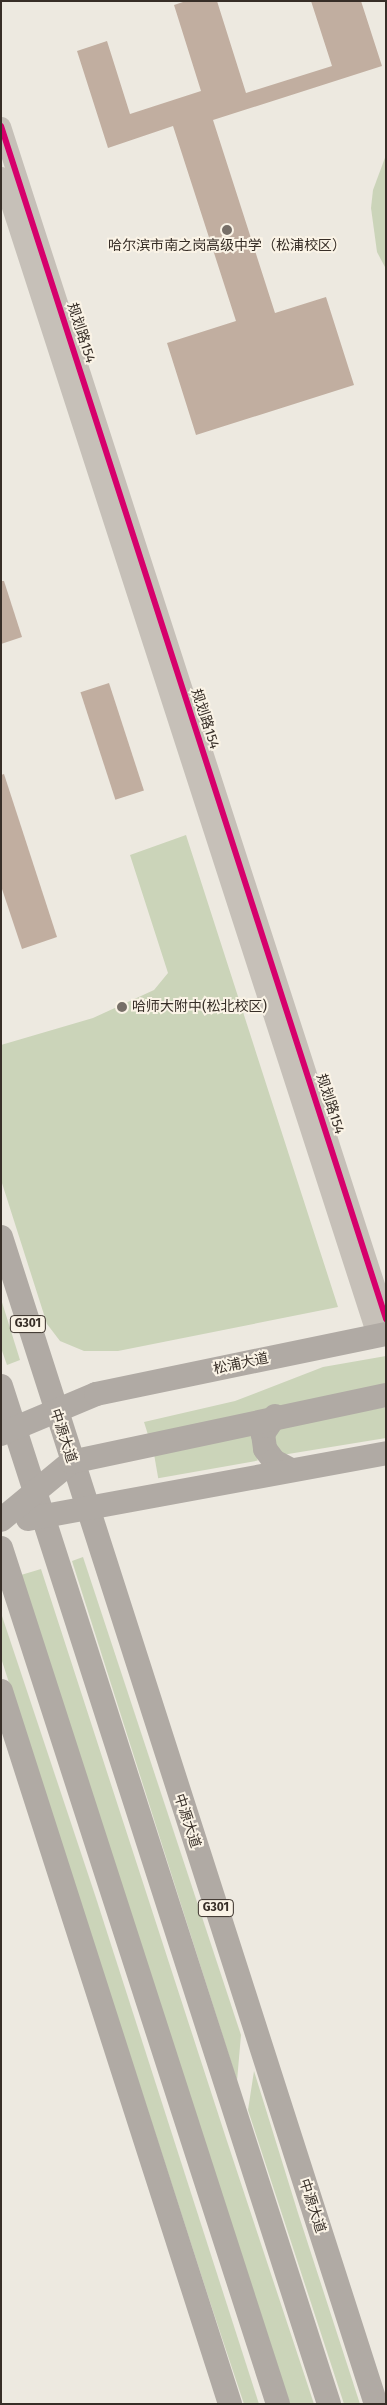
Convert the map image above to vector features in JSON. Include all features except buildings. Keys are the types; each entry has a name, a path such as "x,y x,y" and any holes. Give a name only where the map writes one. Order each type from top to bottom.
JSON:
{"highway":[{"name":"中源大道","path":"1,1237 71,1462 376,2404"},
{"name":"松浦大道","path":"8,1431 96,1394 382,1329"},
{"path":"1,1386 8,1431 35,1492 329,2404"},
{"path":"1,1520 71,1462 275,1416 386,1394"},
{"path":"275,1416 262,1434 265,1449 274,1462 291,1470"},
{"path":"1,1524 386,1453"},
{"path":"1,1548 278,2404"},
{"path":"1,1692 230,2404"}],"street":[{"name":"规划路154","path":"1,126 382,1329"},
{"path":"1,176 382,1329"}],"green space":[{"path":"386,155 386,269 377,252 371,208 373,190"},
{"name":"哈师大附中(松北校区)","path":"186,835 338,1307 118,1351 84,1351 60,1341 47,1324 1,1180 1,1045 93,1018 154,990 168,973 130,855"},
{"path":"1,1299 20,1360 7,1365 1,1348"},
{"path":"386,1356 386,1387 149,1438 144,1422 235,1401 323,1367"},
{"path":"386,1407 386,1438 282,1455 273,1439 276,1431 288,1425"},
{"path":"253,1434 258,1461 158,1478 154,1452"},
{"path":"83,1557 241,2035 237,2081 72,1561"},
{"path":"41,1569 314,2404 290,2404 21,1575"},
{"path":"1,1613 96,1898 259,2404 244,2404 209,2299 1,1658"},
{"path":"254,2071 360,2404 344,2404 248,2110"}],"cycle path":[{"path":"1,126 386,1319"}],"place":[{"name":"哈尔滨市南之岗高级中学（松浦校区）","path":"227,230"},
{"name":"哈师大附中(松北校区)","path":"122,1007"}]}
